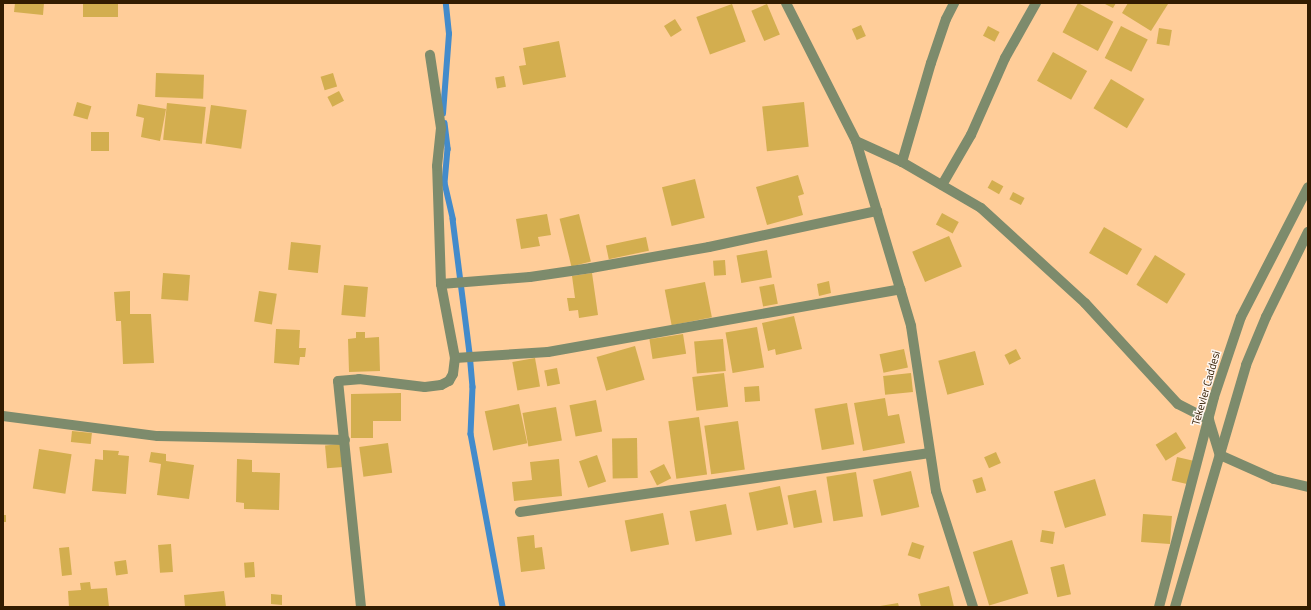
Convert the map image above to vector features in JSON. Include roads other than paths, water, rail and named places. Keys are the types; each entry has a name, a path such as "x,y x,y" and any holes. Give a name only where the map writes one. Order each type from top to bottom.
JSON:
{"street":[{"path":"786,3 856,141 910,326 936,490 973,607"},
{"path":"902,162 931,63 946,19 954,3"},
{"path":"942,185 971,136 1000,70 1036,3"},
{"path":"361,607 338,381 359,379 424,387 441,385 449,381 453,374 455,358 441,284 437,166 441,128 430,55"},
{"path":"856,141 902,162 981,208 1085,303 1178,404 1208,420 1220,455 1274,480 1308,487"},
{"name":"Tekevler Caddesi","path":"1159,607 1208,420 1241,317 1308,187"},
{"path":"441,284 530,277 640,260 877,211"},
{"path":"1175,607 1246,365 1266,317 1308,232"},
{"path":"455,358 548,352 900,289"},
{"path":"3,416 158,436 345,440"},
{"path":"520,512 930,453"}],"waterway":[{"path":"443,114 449,34 446,3"},
{"path":"445,123 448,149 445,183 453,219 473,387 471,434 503,607"}]}
